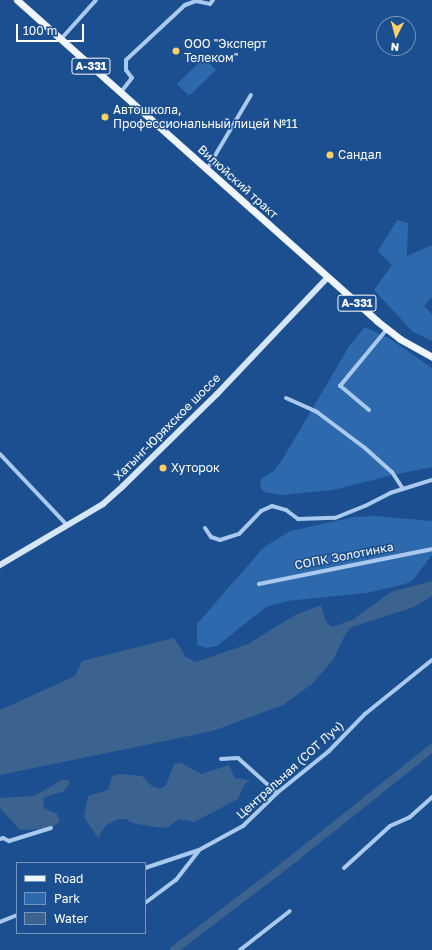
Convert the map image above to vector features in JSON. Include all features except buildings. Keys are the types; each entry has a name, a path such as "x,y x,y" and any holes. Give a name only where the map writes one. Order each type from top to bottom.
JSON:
{"main road":[{"name":"Вилюйский тракт","path":"17,0 387,329 414,348 432,357"},
{"name":"Хатынг-Юряхское шоссе","path":"0,565 103,504 124,486 212,399 328,277"}],"street":[{"path":"61,39 96,0"},
{"path":"120,92 132,78 126,70 126,60 185,5 196,1 210,4 213,0"},
{"path":"207,169 251,95"},
{"path":"369,410 340,386 387,329"},
{"path":"286,398 317,412 365,448 392,472 403,488"},
{"path":"0,454 67,525"},
{"path":"205,528 211,537 220,540 239,534 261,511 272,506 286,510 298,519 334,518 345,515 403,488 432,480"},
{"name":"СОПК Золотинка","path":"259,584 432,549"},
{"name":"Центральная (СОТ Луч)","path":"146,868 199,850 243,826 277,793 329,751 365,714 432,660"},
{"path":"221,759 238,758 277,793"},
{"path":"344,868 390,826 410,817 432,797"},
{"path":"0,839 3,838 9,840 51,828"},
{"path":"146,902 176,880 199,850"},
{"path":"240,950 290,911"},
{"path":"0,922 16,915"}],"green space":[{"path":"204,58 216,70 189,96 177,84"},
{"path":"397,220 408,223 407,256 432,245 432,297 424,306 432,314 432,341 413,332 374,290 392,265 378,251"},
{"path":"365,327 392,340 432,368 432,467 333,490 282,495 264,492 260,486 261,479 274,471 282,460 350,345"},
{"path":"375,516 432,521 432,555 413,580 405,584 367,593 287,601 266,607 217,646 207,648 197,645 197,624 263,548 290,531 354,517"}],"water":[{"path":"432,581 432,596 414,607 352,627 345,635 333,660 312,684 283,705 213,731 0,775 0,710 75,676 82,661 174,638 186,657 196,662 248,644 295,615 321,605 326,622 332,627 352,620 391,592"},
{"path":"181,763 201,774 229,765 235,778 249,780 244,785 238,799 194,822 179,819 168,827 161,828 132,823 126,819 119,819 106,825 98,838 84,817 88,796 108,790 112,776 120,774 142,776 152,786 160,789 166,785 174,764"},
{"path":"62,780 67,780 70,783 64,791 43,798 44,808 57,814 60,822 50,828 28,830 19,829 0,808 0,798 34,796"}],"waterway":[{"path":"174,950 283,867 432,748"}],"place":[{"name":"ООО \"Эксперт Телеком\"","path":"176,51"},
{"name":"Автошкола, Профессиональный лицей №11","path":"105,117"},
{"name":"Сандал","path":"330,155"},
{"name":"Хуторок","path":"163,468"}]}
